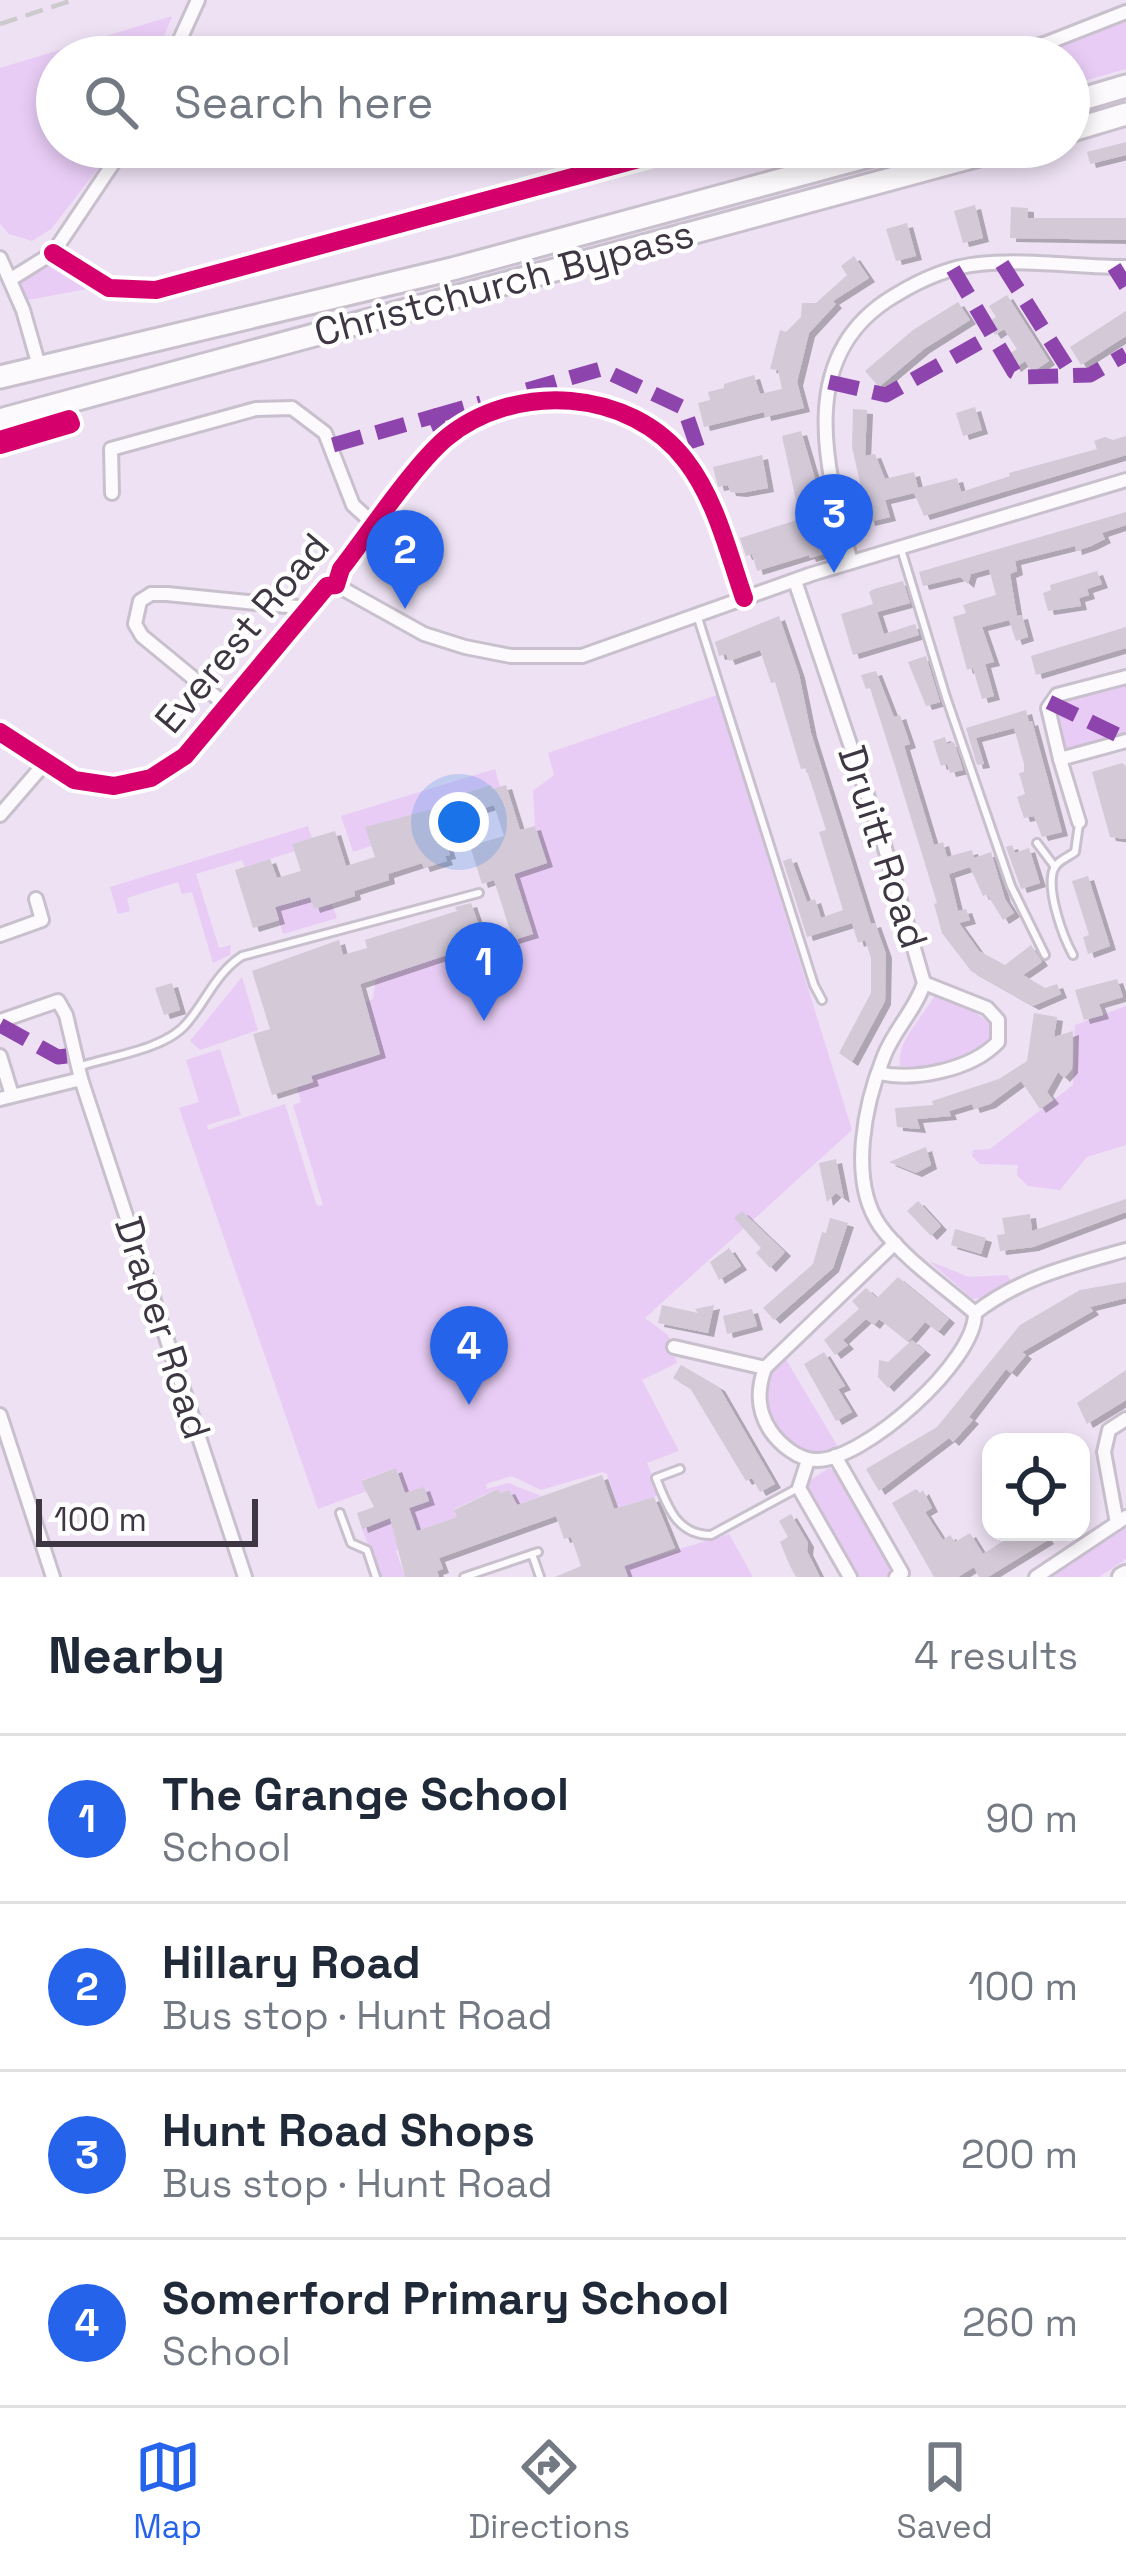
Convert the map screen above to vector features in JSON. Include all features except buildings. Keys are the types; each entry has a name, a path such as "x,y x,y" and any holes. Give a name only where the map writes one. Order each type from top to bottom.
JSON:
{"main road":[{"path":"1090,97 1126,86"},
{"path":"1090,125 1126,114"},
{"name":"Christchurch Bypass","path":"0,377 452,269 825,168"},
{"name":"Christchurch Bypass","path":"0,420 931,168"}],"street":[{"path":"182,36 198,0"},
{"path":"1065,36 1126,12"},
{"path":"11,279 53,254 110,168"},
{"path":"53,254 110,288 156,290 606,168"},
{"path":"0,257 39,365"},
{"path":"850,562 824,443 825,402 838,359 861,323 884,302 943,271 979,264 1126,266"},
{"name":"Everest Road","path":"0,732 45,763 90,784 114,786 151,778 185,756 304,612 327,586 336,585 341,569 442,442 505,406 553,399 580,402 610,409 653,429 684,457 719,525 744,598"},
{"path":"112,494 111,449 281,406 300,411 326,433 353,505 375,525"},
{"path":"336,585 424,634 511,656 581,656 850,562 1126,480"},
{"name":"Druitt Road","path":"795,580 884,845 924,983 896,1030 878,1073 866,1121 866,1179 876,1219 895,1243"},
{"path":"226,705 142,636 135,624 140,601 152,594 167,594 297,607 304,612"},
{"path":"1079,822 1048,712 1051,699 1126,677"},
{"path":"1060,760 1126,741"},
{"path":"0,815 45,763"},
{"path":"0,935 42,920 36,899"},
{"path":"878,1073 933,1072 978,1057 998,1042 999,1024 987,1008 924,983"},
{"name":"Draper Road","path":"0,1021 58,1001 66,1015 79,1073 244,1577"},
{"path":"0,1056 6,1097 79,1073"},
{"path":"895,1243 975,1313 974,1328 932,1389 892,1424 836,1456 808,1460 780,1442 762,1415 759,1393 765,1367 895,1243"},
{"path":"975,1313 1032,1280 1126,1250"},
{"path":"674,1347 765,1367"},
{"path":"0,1415 53,1577"},
{"path":"1036,1577 1122,1520 1104,1452 1109,1430 1126,1418"},
{"path":"836,1456 902,1574 896,1577"},
{"path":"808,1460 799,1487 850,1577"}],"lane":[{"path":"901,549 1011,886 1045,955"},
{"path":"697,615 822,1000"},
{"path":"1055,867 1075,852 1079,822"},
{"path":"1036,843 1055,867 1054,895 1073,955"},
{"path":"79,1073 170,1038 185,1027 220,975 242,956 479,893"},
{"path":"680,1469 656,1478 676,1520 701,1535 799,1487"},
{"path":"340,1513 352,1543 367,1550 376,1577"},
{"path":"464,1577 535,1553 540,1577"}],"shaded area":[{"path":"172,16 164,36 106,36"},
{"path":"1126,22 1126,69 1090,79 1088,36"},
{"path":"36,57 36,168 99,168 51,229 32,241 9,234 0,224 0,68"},
{"path":"54,259 98,287 28,300 18,279"},
{"path":"1126,682 1126,734 1076,750 1065,748 1053,710 1057,704"},
{"path":"717,695 852,1130 645,1318 668,1335 677,1363 642,1380 679,1451 647,1463 660,1495 618,1508 607,1474 602,1472 541,1490 512,1476 486,1484 487,1489 508,1483 541,1496 517,1505 509,1490 500,1493 497,1489 454,1509 457,1517 417,1531 405,1497 389,1490 402,1485 396,1468 362,1480 367,1491 318,1509 179,1108 199,1102 186,1060 220,1049 241,1115 207,1125 208,1130 285,1104 317,1206 323,1205 293,1105 301,1102 297,1087 313,1082 303,1049 330,1070 379,1055 366,1002 373,999 376,977 468,948 487,950 482,934 508,927 513,940 533,934 514,874 547,863 535,826 533,791 554,775 548,753"},
{"path":"495,769 500,787 490,785 447,799 448,805 366,827 371,846 353,852 341,816"},
{"path":"308,826 312,838 293,844 295,851 245,867 242,860 196,874 219,948 231,945 230,955 213,963 192,892 182,894 178,882 127,898 130,911 118,914 110,887"},
{"path":"310,897 314,909 332,904 337,918 283,934 275,907"},
{"path":"242,977 258,1030 200,1050 190,1041"},
{"path":"935,995 993,1025 994,1037 950,1061 900,1066 906,1038"},
{"path":"1126,1006 1126,1145 1087,1157 1060,1190 1028,1186 1017,1175 1018,1165 980,1164 973,1150 990,1149 1073,1085 1075,1025"},
{"path":"929,1261 969,1277 1007,1275 1013,1283 973,1299"},
{"path":"784,1356 838,1447 801,1448 775,1426 768,1391"},
{"path":"829,1468 839,1473 891,1563 888,1577 857,1577 806,1489 809,1481"},
{"path":"390,1518 405,1577 381,1577 362,1529"},
{"path":"1126,1524 1126,1559 1099,1577 1046,1577"},
{"path":"729,1534 753,1577 628,1577 624,1566"}],"railway":[{"path":"0,24 73,0"}],"marked path":[{"path":"1002,264 1072,375"},
{"path":"1114,267 1126,286"},
{"path":"953,269 1014,372 1024,377 1090,375 1126,354"},
{"path":"829,382 886,395 991,336"},
{"path":"527,390 601,369 684,408 698,449"},
{"path":"435,416 481,403"},
{"path":"333,445 435,416 440,429"},
{"path":"1049,702 1126,739"},
{"path":"0,1025 58,1057 75,1055"}],"cycle path":[{"path":"53,253 109,288 156,290 606,168"},
{"path":"0,732 74,780 114,786 151,778 185,756 327,586 336,585 341,569 432,451 473,420 537,401 604,407 663,437 686,461 705,492 744,598"},
{"path":"0,440 69,419 71,424 0,445"}],"place":[{"name":"Hunt Road Shops","path":"834,573"},
{"name":"Hillary Road","path":"405,609"},
{"name":"The Grange School","path":"484,1021"},
{"name":"Somerford Primary School","path":"469,1405"}]}
